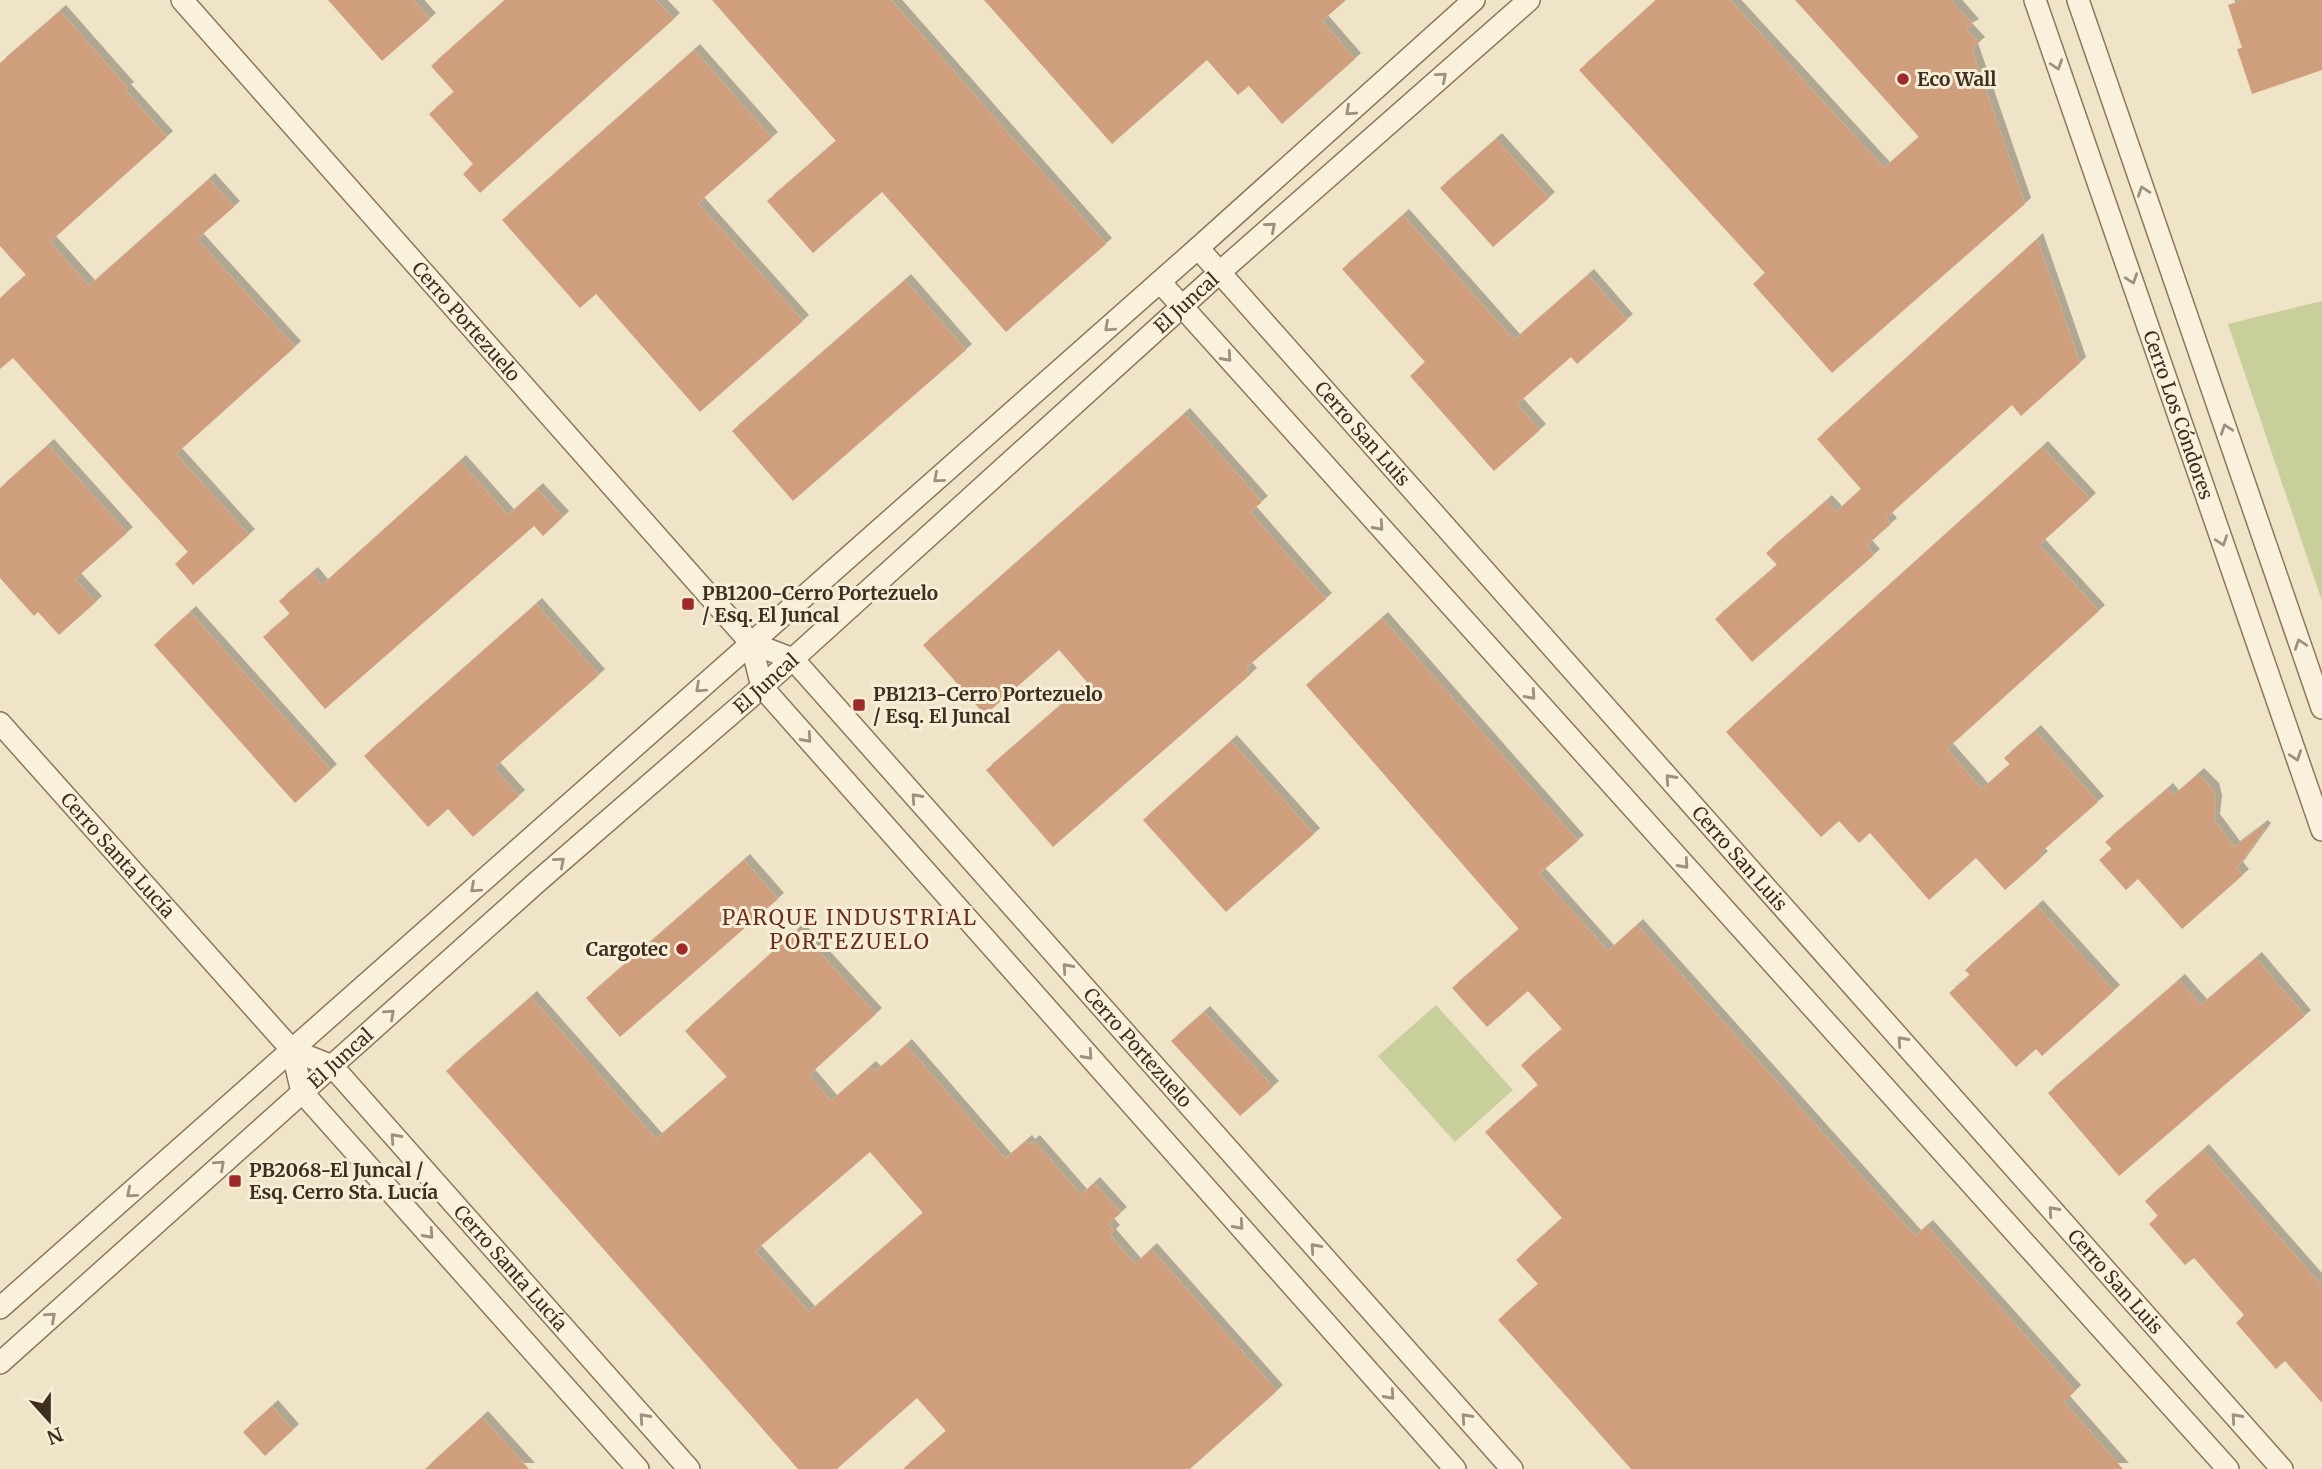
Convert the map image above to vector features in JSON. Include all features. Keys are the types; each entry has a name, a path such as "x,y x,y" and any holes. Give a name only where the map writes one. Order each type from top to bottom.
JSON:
{"street":[{"name":"Cerro Portezuelo","path":"182,0 751,643 762,687 1455,1469"},
{"name":"El Juncal","path":"0,1308 1160,282 1474,0"},
{"name":"El Juncal","path":"0,1363 536,883 762,687 1181,306 1529,0"},
{"name":"Cerro Los Cóndores","path":"2035,0 2322,830"},
{"name":"Cerro Los Cóndores","path":"2078,0 2322,708"},
{"name":"Cerro San Luis","path":"1198,248 2282,1469"},
{"path":"1160,282 2228,1469"},
{"name":"Cerro Portezuelo","path":"751,643 793,659 1512,1469"},
{"name":"Cerro Santa Lucía","path":"0,723 292,1050 332,1066 689,1469"},
{"name":"Cerro Santa Lucía","path":"292,1050 302,1092 638,1469"}],"green space":[{"path":"2322,301 2322,601 2228,324"},
{"path":"1436,1005 1513,1090 1455,1142 1378,1056"}],"building":[{"path":"328,0 413,0 430,19 382,61"},
{"path":"505,0 656,0 674,19 480,193 463,174 473,164 429,114 454,92 431,66"},
{"path":"712,0 891,0 1106,244 1006,332 882,192 813,253 767,201 836,141"},
{"path":"984,0 1346,0 1322,21 1355,59 1282,124 1249,86 1238,95 1207,60 1112,144"},
{"path":"1656,0 1730,0 1884,168 1919,137 1795,0 1951,0 1973,25 1966,29 1979,43 1972,49 2025,204 1832,373 1753,284 1765,273 1579,70"},
{"path":"2243,0 2322,0 2322,70 2252,94 2237,49 2242,48 2228,5"},
{"path":"60,11 167,137 50,242 89,286 209,179 234,207 197,239 295,347 176,454 249,535 193,585 175,564 188,552 13,358 0,369 0,298 26,275 0,246 0,63"},
{"path":"694,50 772,138 698,203 803,321 700,412 596,294 580,308 502,220"},
{"path":"1496,139 1549,198 1493,247 1440,188"},
{"path":"1403,215 1514,340 1588,275 1627,320 1577,364 1571,357 1517,404 1540,430 1494,471 1410,376 1425,362 1342,269"},
{"path":"2037,239 2080,363 2021,416 2012,405 1886,518 1891,524 1866,546 1874,555 1752,662 1715,619 1777,565 1766,553 1826,501 1836,512 1861,489 1817,439"},
{"path":"905,280 966,350 793,501 732,431"},
{"path":"1184,414 1262,502 1250,512 1326,599 1246,668 1251,674 1053,847 986,770 1087,682 1059,650 985,715 923,645"},
{"path":"48,445 127,533 75,579 96,602 59,635 38,612 34,616 0,578 0,488"},
{"path":"2042,447 2090,499 2039,545 2099,611 1947,749 1982,789 2010,764 2004,758 2035,731 2098,802 2039,854 2042,857 2005,890 1976,858 1929,900 1870,833 1859,843 1839,821 1821,837 1726,732"},
{"path":"460,461 508,515 537,489 563,517 543,536 534,526 325,709 263,637 290,614 279,601 312,573 322,585"},
{"path":"536,604 599,675 494,768 519,796 473,837 448,809 428,827 364,756"},
{"path":"190,612 331,770 295,803 154,645"},
{"path":"1382,618 1578,841 1539,874 1608,951 1637,925 1915,1236 1927,1226 2075,1391 2064,1402 2123,1469 1631,1469 1498,1320 1538,1284 1516,1260 1562,1218 1485,1132 1538,1085 1521,1065 1562,1029 1528,991 1487,1027 1452,988 1519,929 1306,685"},
{"path":"1231,741 1314,834 1226,912 1143,820"},
{"path":"2198,774 2213,789 2216,801 2214,820 2234,847 2262,826 2265,829 2237,868 2243,875 2182,929 2138,879 2126,890 2099,860 2112,849 2105,842 2167,789 2173,796"},
{"name":"Cargotec","path":"744,860 778,899 620,1037 586,998"},
{"path":"2037,906 2114,991 2042,1056 2036,1049 2016,1067 1949,993 1970,975 1965,970"},
{"path":"798,929 876,1014 809,1075 831,1101 870,1067 875,1072 906,1045 1005,1159 1026,1141 1029,1145 1034,1141 1081,1195 1094,1183 1121,1213 1108,1224 1114,1231 1110,1235 1135,1264 1151,1249 1277,1391 1190,1469 903,1469 946,1431 917,1398 837,1469 798,1469 446,1071 531,997 656,1139 727,1077 685,1031","holes":["870,1152 923,1213 809,1312 755,1251"]},
{"path":"2256,958 2305,1016 2119,1176 2048,1093 2179,980 2201,1005"},
{"path":"1204,1012 1273,1087 1240,1116 1171,1041"},
{"path":"2203,1150 2322,1286 2322,1403 2285,1361 2276,1369 2236,1323 2244,1315 2194,1258 2185,1265 2149,1224 2158,1216 2145,1201"},
{"path":"272,1406 293,1430 265,1456 243,1432"},
{"path":"482,1417 529,1469 425,1469"}],"place":[{"name":"Eco Wall","path":"1903,79"},
{"name":"PB1200-Cerro Portezuelo / Esq. El Juncal","path":"688,604"},
{"name":"PB1213-Cerro Portezuelo / Esq. El Juncal","path":"859,705"},
{"name":"Cargotec","path":"682,949"},
{"name":"PB2068-El Juncal / Esq. Cerro Sta. Lucía","path":"235,1181"}],"district":[{"name":"PARQUE INDUSTRIAL PORTEZUELO","path":"850,929"}]}
